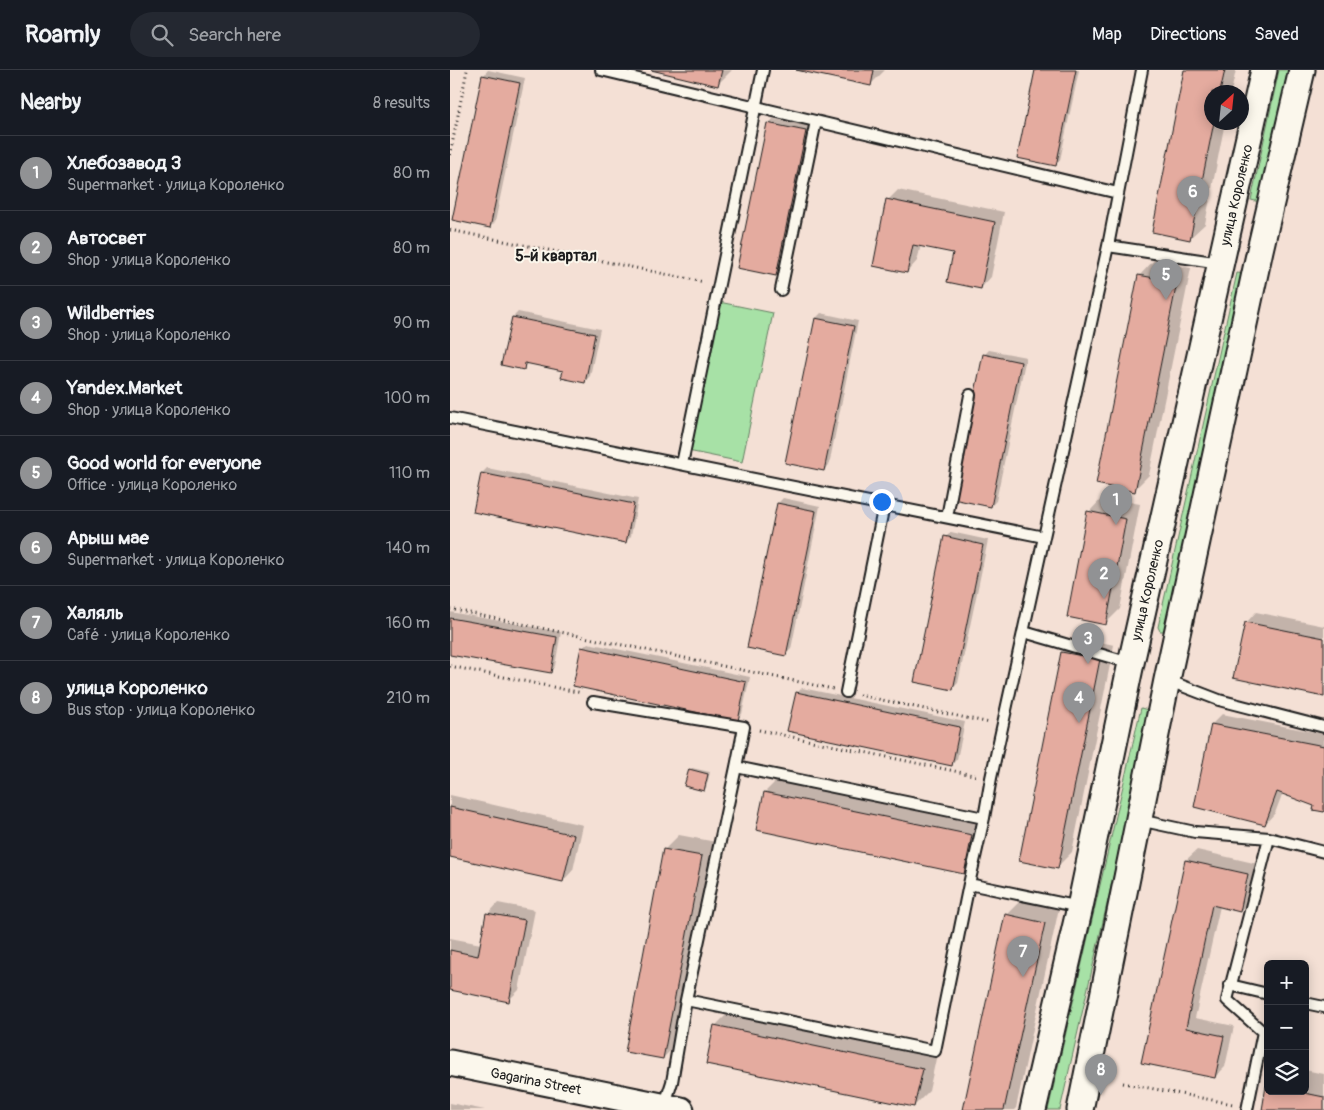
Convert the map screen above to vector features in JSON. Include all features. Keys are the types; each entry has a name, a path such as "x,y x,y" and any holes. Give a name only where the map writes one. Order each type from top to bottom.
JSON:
{"street":[{"name":"улица Короленко","path":"1033,1110 1080,907 1131,663 1264,70"},
{"path":"1080,1110 1167,680 1260,250 1302,70"},
{"path":"1223,252 1260,250"},
{"path":"1131,663 1167,680"},
{"name":"Gagarina Street","path":"450,1063 672,1108"}],"lane":[{"path":"601,70 1118,193"},
{"path":"682,464 764,70"},
{"path":"686,1000 935,1051 969,884 1108,246 1142,70"},
{"path":"781,290 816,121"},
{"path":"1108,246 1223,252"},
{"path":"947,517 970,395"},
{"path":"450,418 1044,537"},
{"path":"846,692 884,505"},
{"path":"1024,632 1131,663"},
{"path":"1167,680 1219,700 1324,727"},
{"path":"593,702 744,727 686,1000 672,1082 672,1108"},
{"path":"736,767 984,818"},
{"path":"1138,820 1195,832 1269,838 1324,852"},
{"path":"1248,1108 1263,1032 1227,1000 1269,838"},
{"path":"969,884 1080,907"},
{"path":"1230,985 1264,993"},
{"path":"1309,1004 1324,1007"}],"path":[{"path":"450,155 467,70"},
{"path":"450,230 719,286"},
{"path":"450,608 1003,726"},
{"path":"1123,1083 1248,1108"}],"green space":[{"path":"1279,70 1288,70 1260,202 1251,200"},
{"path":"1237,273 1245,274 1165,631 1160,631 1158,627"},
{"path":"719,302 773,313 742,462 688,451"},
{"path":"1141,708 1151,711 1060,1110 1048,1110"}],"building":[{"path":"651,70 722,70 718,86"},
{"path":"796,70 874,70 871,86"},
{"path":"1035,70 1076,70 1056,166 1017,158"},
{"path":"1184,70 1225,70 1222,85 1204,85 1204,130 1212,130 1190,240 1152,232"},
{"path":"482,75 520,83 490,228 452,220"},
{"path":"767,123 806,131 776,276 737,268"},
{"path":"886,199 995,222 981,289 947,282 953,253 913,245 907,273 873,266"},
{"path":"1138,275 1177,282 1135,492 1096,484"},
{"path":"512,317 595,334 585,383 561,378 563,371 525,363 524,370 501,365"},
{"path":"815,318 854,326 824,471 785,463"},
{"path":"983,354 1021,362 991,507 953,499"},
{"path":"481,473 634,504 626,543 473,512"},
{"path":"777,503 816,511 786,656 747,648"},
{"path":"1087,511 1126,519 1106,625 1067,617"},
{"path":"944,536 983,545 953,690 914,682"},
{"path":"450,618 557,637 551,673 450,655"},
{"path":"1245,622 1324,638 1324,697 1233,678"},
{"path":"581,647 746,682 738,721 573,686"},
{"path":"1061,652 1100,659 1058,869 1019,861"},
{"path":"796,692 960,727 952,766 787,731"},
{"path":"1211,724 1324,746 1324,812 1313,810 1314,806 1277,792 1265,825 1194,807"},
{"path":"689,769 708,774 704,791 684,786"},
{"path":"764,792 972,835 964,874 756,830"},
{"path":"450,807 574,835 563,882 450,857"},
{"path":"663,849 702,856 663,1059 625,1052"},
{"path":"1185,860 1248,874 1240,912 1212,905 1186,1028 1224,1036 1215,1078 1141,1063"},
{"path":"486,913 525,920 509,1002 450,990 450,950 478,956"},
{"path":"1005,914 1045,923 1004,1110 963,1110"},
{"path":"714,1025 923,1069 914,1107 706,1064"},
{"path":"1309,1094 1324,1097 1324,1110 1262,1110 1264,1095"}],"place":[{"name":"Арыш мае","path":"1193,217"},
{"name":"Good world for everyone","path":"1166,300"},
{"name":"Хлебозавод 3","path":"1116,525"},
{"name":"Автосвет","path":"1104,599"},
{"name":"Wildberries","path":"1088,664"},
{"name":"Yandex.Market","path":"1079,723"},
{"name":"Халяль","path":"1023,977"},
{"name":"улица Короленко","path":"1101,1095"}],"district":[{"name":"5-й квартал","path":"556,255"}]}
